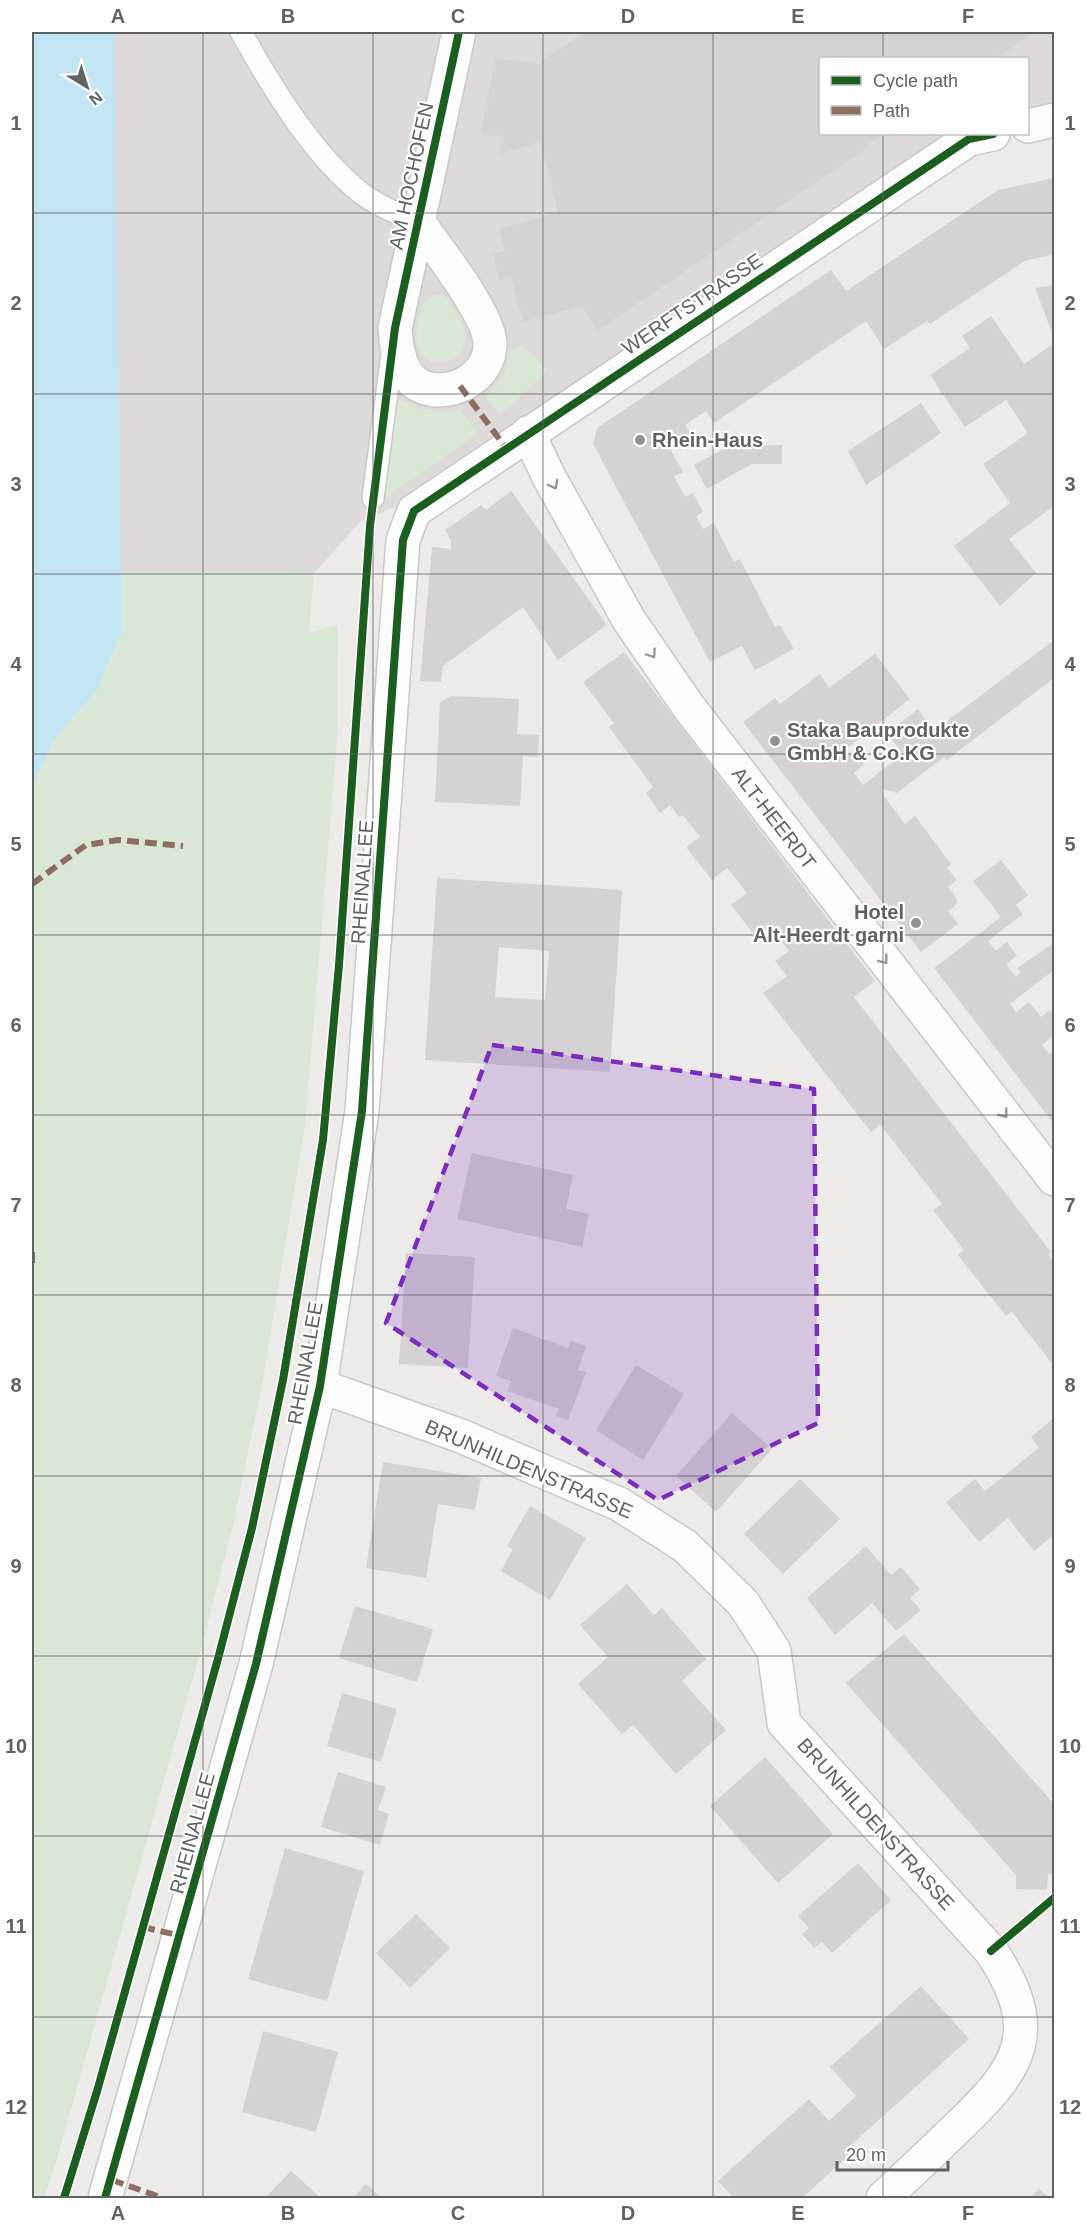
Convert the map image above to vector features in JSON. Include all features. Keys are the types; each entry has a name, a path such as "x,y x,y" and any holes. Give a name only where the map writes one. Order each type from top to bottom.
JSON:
{"street":[{"name":"AM HOCHOFEN","path":"418,222 485,323 490,344 485,366 475,377 460,386 449,389 423,387 408,374 397,352 395,328 459,32"},
{"path":"1029,126 1054,120"},
{"name":"WERFTSTRASSE","path":"414,511 969,139 988,135"},
{"name":"ALT-HEERDT","path":"528,433 549,477 629,620 688,706 1054,1179"},
{"name":"RHEINALLEE","path":"105,2199 256,1664 320,1386 362,1111 403,540 414,511"},
{"name":"BRUNHILDENSTRASSE","path":"320,1386 461,1436 619,1504 685,1546 743,1603 774,1651 784,1723 991,1952 1010,1979 1018,2004 1021,2032 1013,2064 995,2092 884,2199"}],"lane":[{"path":"241,32 293,117 345,179 380,205 418,222"},
{"path":"373,498 395,328"}],"highlighted area":[{"path":"492,1045 814,1089 818,1423 658,1500 386,1323"}],"shaded area":[{"path":"114,32 1054,32 1054,111 1029,118 1029,57 819,57 819,135 958,135 420,496 360,522 314,573 120,572"}],"green space":[{"path":"433,295 443,297 448,301 466,335 461,352 446,361 430,360 423,355 417,342 422,305"},
{"path":"522,345 548,371 500,415 485,397 503,378 511,352"},
{"path":"398,399 428,410 460,409 478,433 383,500"},
{"path":"120,572 314,573 309,632 338,625 337,741 305,1126 263,1380 233,1525 202,1646 54,2169 44,2198 32,2198 32,788 53,740 97,690 122,631"}],"water":[{"path":"32,32 114,32 122,631 97,690 53,740 32,788"}],"building":[{"path":"585,32 1036,32 998,57 819,57 819,135 882,135 868,144 869,147 598,330 582,306 523,322 511,277 499,280 493,254 505,251 499,229 558,212 540,142 500,154 503,137 481,133 496,58 543,65 541,61"},
{"path":"1054,178 1054,254 1025,261 930,324 927,321 884,349 866,321 714,423 706,411 685,425 692,436 670,449 683,472 674,476 685,497 693,493 703,512 696,516 703,529 714,523 734,562 740,559 775,627 780,625 794,649 755,670 742,646 710,662 593,444 597,428 831,270 846,291 998,190"},
{"path":"1054,285 1054,338 1035,288"},
{"path":"991,316 1024,364 1054,343 1054,506 1009,539 1036,573 1000,606 954,546 1010,503 983,464 1028,433 1006,400 965,427 930,375 970,348 962,336"},
{"path":"921,403 941,433 866,485 848,451"},
{"path":"782,445 782,464 752,464 707,489 694,465 729,446"},
{"path":"511,491 607,625 558,660 523,607 443,666 441,682 420,681 432,547 451,549 451,540 445,530 481,505 486,510"},
{"path":"1054,640 1054,678 947,760 944,757 897,793 882,789 883,795 905,824 915,816 951,864 947,868 957,880 948,887 957,899 956,905 948,911 958,924 921,952 743,722 775,698 780,704 820,674 829,688 875,654 910,699 838,755 842,760 854,751 864,764 854,773 863,785 903,754 887,733 918,709 934,731"},
{"path":"624,652 875,981 854,997 1051,1252 1048,1254 1054,1262 1054,1366 1012,1312 1006,1316 958,1255 964,1250 933,1210 942,1204 880,1124 871,1132 763,993 787,976 775,961 789,951 771,927 757,938 731,905 747,893 727,868 712,880 686,847 700,837 683,815 679,817 670,805 660,813 646,793 653,787 609,727 614,723 583,682"},
{"path":"451,696 519,699 517,734 539,735 538,757 523,756 520,806 435,802 440,702"},
{"path":"1001,860 1028,895 1016,905 1023,914 988,941 996,951 1007,942 1017,956 1006,964 1016,977 1021,972 1017,968 1054,943 1054,970 1010,1004 1016,1012 1029,1002 1041,1017 1050,1010 1054,1015 1054,1035 1042,1045 1049,1054 1054,1050 1054,1124 934,968 1001,917 973,881"},
{"path":"437,878 622,890 610,1072 425,1060","holes":["499,947 549,951 545,1000 495,997"]},
{"path":"472,1153 573,1175 566,1209 589,1214 582,1247 457,1219"},
{"path":"406,1253 475,1257 468,1368 399,1364"},
{"path":"513,1328 568,1348 571,1341 586,1346 578,1370 586,1372 568,1420 556,1416 559,1409 507,1391 511,1381 496,1376"},
{"path":"636,1365 684,1394 643,1460 596,1430"},
{"path":"732,1413 772,1449 716,1512 676,1476"},
{"path":"1054,1418 1054,1535 1034,1551 1008,1518 979,1542 946,1502 975,1479 985,1491 1039,1448 1031,1437"},
{"path":"383,1462 481,1478 475,1510 438,1504 426,1578 366,1568"},
{"path":"800,1479 840,1519 783,1574 744,1534"},
{"path":"530,1506 586,1538 550,1600 501,1571 513,1549 507,1546"},
{"path":"866,1546 891,1575 901,1567 920,1589 910,1598 921,1610 896,1631 872,1603 835,1635 807,1598"},
{"path":"627,1584 654,1615 662,1608 706,1659 682,1681 726,1730 676,1774 633,1725 622,1734 578,1684 608,1657 580,1625"},
{"path":"355,1606 433,1629 417,1682 339,1658"},
{"path":"904,1634 1054,1804 1054,1874 1048,1874 1047,1890 1016,1889 1016,1875 846,1683"},
{"path":"342,1693 397,1709 381,1762 327,1746"},
{"path":"765,1757 833,1834 778,1883 710,1806"},
{"path":"338,1772 386,1787 378,1810 389,1814 380,1845 321,1827"},
{"path":"285,1848 364,1871 327,2001 248,1979"},
{"path":"858,1863 891,1900 832,1953 822,1942 814,1948 802,1934 809,1928 798,1916"},
{"path":"416,1914 450,1948 410,1988 376,1953"},
{"path":"921,1986 969,2039 851,2145 855,2150 802,2198 734,2198 718,2181 809,2099 829,2121 856,2096 830,2067"},
{"path":"263,2031 338,2052 316,2132 242,2112"},
{"path":"291,2171 321,2198 265,2198"},
{"path":"366,2184 382,2198 353,2198"},
{"path":"1039,2189 1050,2198 1030,2198"}],"marked path":[{"path":"460,386 506,448"},
{"path":"32,884 86,845 118,840 183,846"},
{"path":"32,1252 32,1263"},
{"path":"143,1927 181,1936"},
{"path":"112,2180 163,2198"}],"cycle path":[{"path":"64,2198 98,2088 219,1655 252,1528 283,1380 323,1140 339,965 370,526 395,328 459,32"},
{"path":"105,2198 256,1664 320,1386 362,1111 403,540 414,511 969,139 988,135"},
{"path":"991,1951 1054,1898"}],"place":[{"name":"Rhein-Haus","path":"640,440"},
{"name":"Staka Bauprodukte GmbH & Co.KG","path":"775,741"},
{"name":"Hotel Alt-Heerdt garni","path":"916,923"}]}
